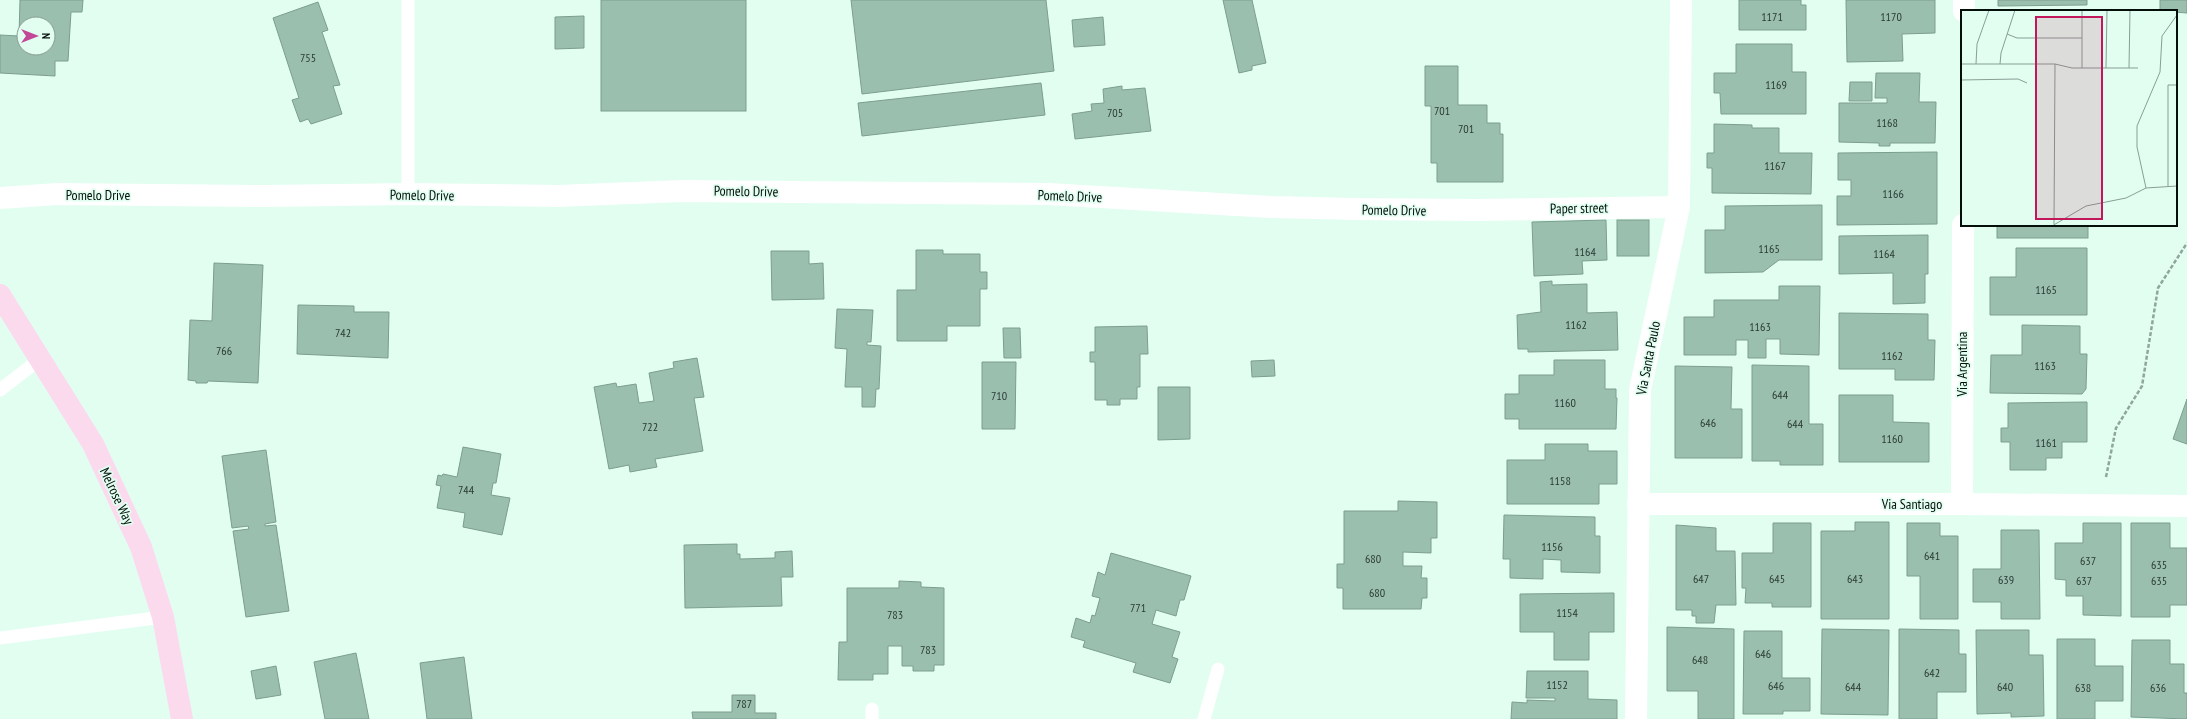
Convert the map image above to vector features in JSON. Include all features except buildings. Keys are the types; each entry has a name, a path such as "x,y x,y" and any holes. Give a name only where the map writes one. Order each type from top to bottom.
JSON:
{"street":[{"name":"Via Santa Paulo","path":"1636,719 1640,390 1673,207 1681,0"},
{"name":"Pomelo Drive","path":"0,198 57,194 267,196 408,194 557,196 682,191 1048,194 1271,207 1492,210"},
{"name":"Paper street","path":"1492,210 1673,207"},
{"name":"Via Argentina","path":"1962,504 1963,226"},
{"name":"Melrose Way","path":"0,295 93,444 141,547 163,618 182,719"},
{"name":"Via Santiago","path":"1638,504 2187,506"}],"lane":[{"path":"408,0 408,194"},
{"path":"0,390 40,359"},
{"path":"0,638 163,618"},
{"path":"1204,719 1218,669"}],"path":[{"path":"2101,505 2116,428 2142,386 2158,288 2187,243"}]}
